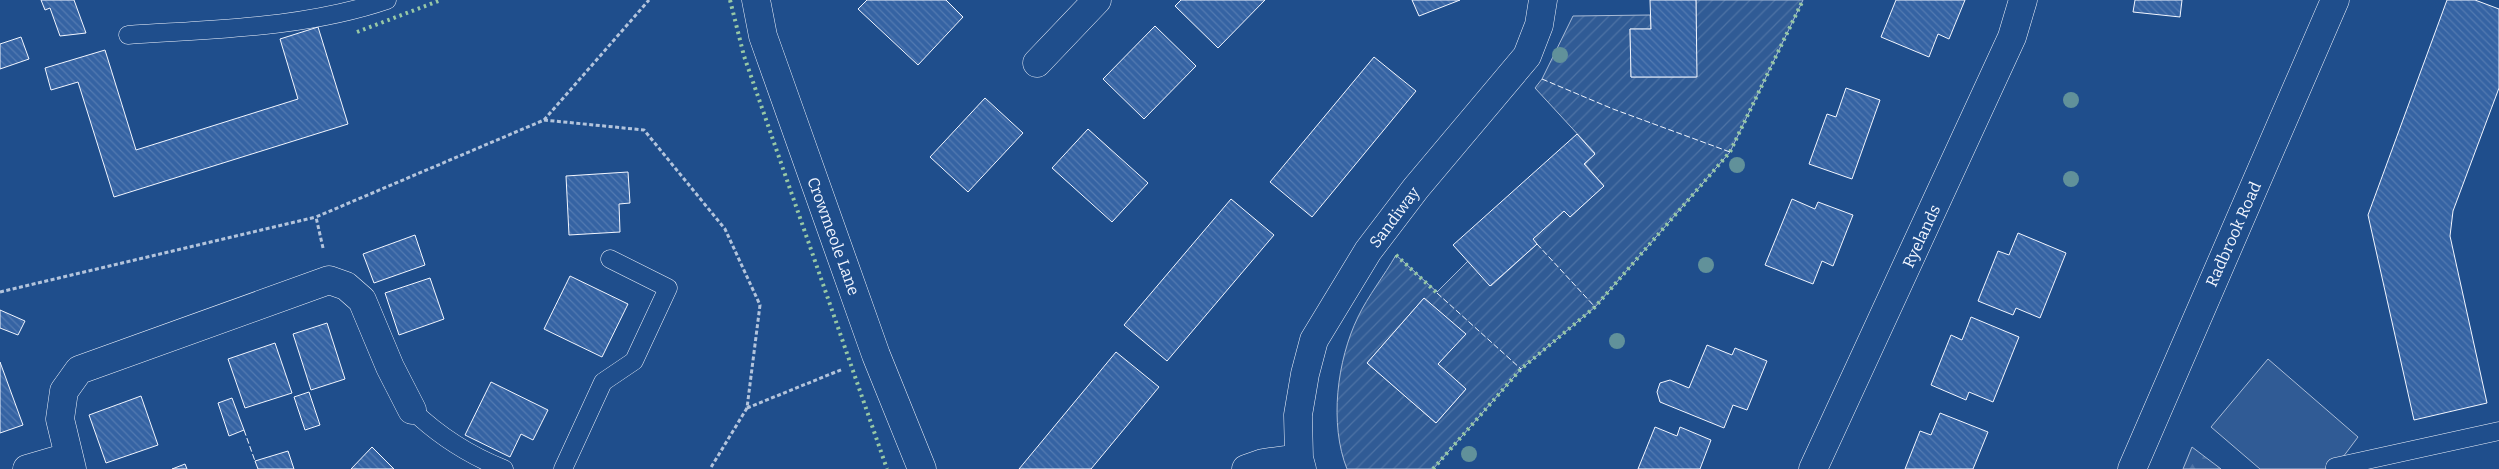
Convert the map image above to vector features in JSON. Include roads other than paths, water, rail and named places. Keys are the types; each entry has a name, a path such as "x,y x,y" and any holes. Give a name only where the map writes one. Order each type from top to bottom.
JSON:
{"street":[{"name":"Crowmeole Lane","path":"756,0 763,36 876,355 922,469"},
{"path":"1037,63 1097,0"},
{"name":"Sandiway","path":"1246,469 1263,463 1301,463 1298,415 1305,374 1314,340 1368,251 1416,188 1527,56 1539,25 1543,0"},
{"name":"Ryelands","path":"1813,469 2012,37 2023,0"},
{"name":"Radbrook Road","path":"2132,469 2335,0"},
{"path":"27,469 70,463 60,419 64,391 79,370 330,280 346,286 362,300 390,367 412,410"}],"lane":[{"path":"128,35 254,26 358,10 387,0"},
{"path":"563,469 603,382 634,361 668,288 610,259"},
{"path":"412,410 427,424 483,460 504,469"},
{"path":"2335,467 2499,431"}]}
